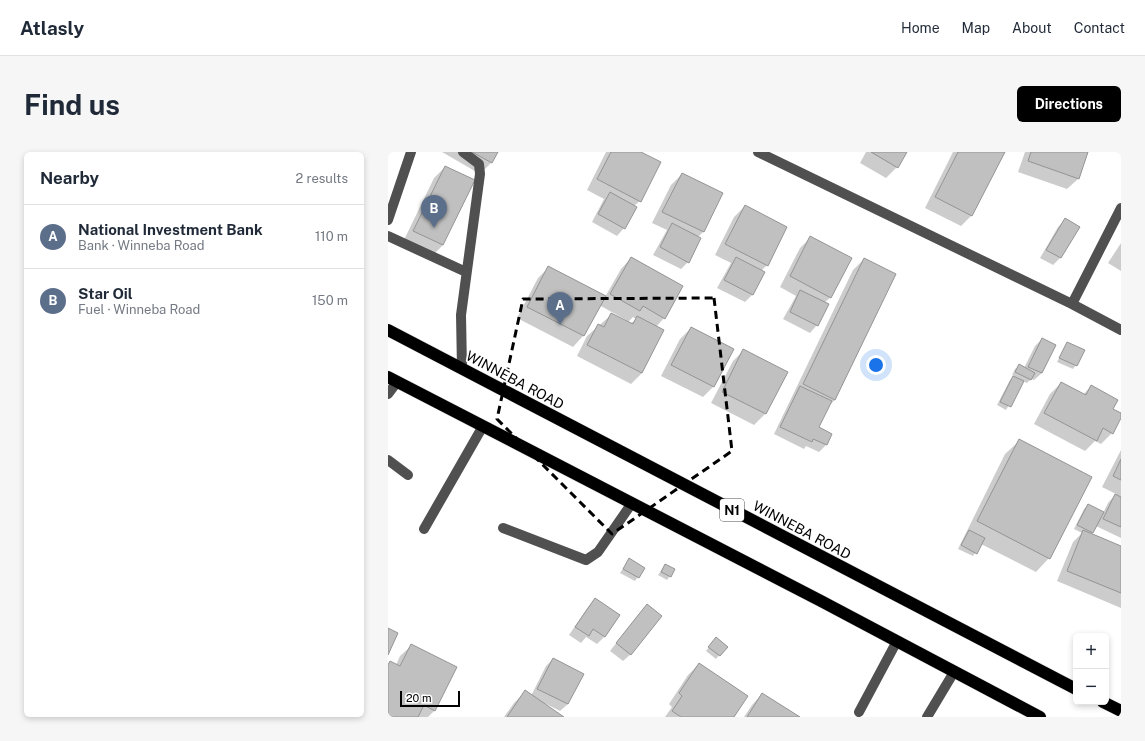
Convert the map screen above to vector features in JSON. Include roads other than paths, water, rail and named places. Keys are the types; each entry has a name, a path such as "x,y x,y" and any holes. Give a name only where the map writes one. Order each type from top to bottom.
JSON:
{"highway":[{"name":"WINNEBA ROAD","path":"388,330 1073,687"},
{"path":"393,380 897,641 1040,717"},
{"path":"1109,705 1121,711"}],"street":[{"path":"388,220 411,152"},
{"path":"462,369 460,322 480,174 479,164 463,152"},
{"path":"758,152 1072,304 1121,330"},
{"path":"1072,304 1121,208"},
{"path":"388,236 466,272"},
{"path":"388,394 393,380"},
{"path":"424,529 483,426"},
{"path":"388,460 408,476"},
{"path":"503,528 586,560 598,552 632,503"},
{"path":"859,712 897,641"},
{"path":"927,717 954,672"}],"place":[{"name":"Star Oil","path":"434,228"},
{"name":"National Investment Bank","path":"560,325"}]}
